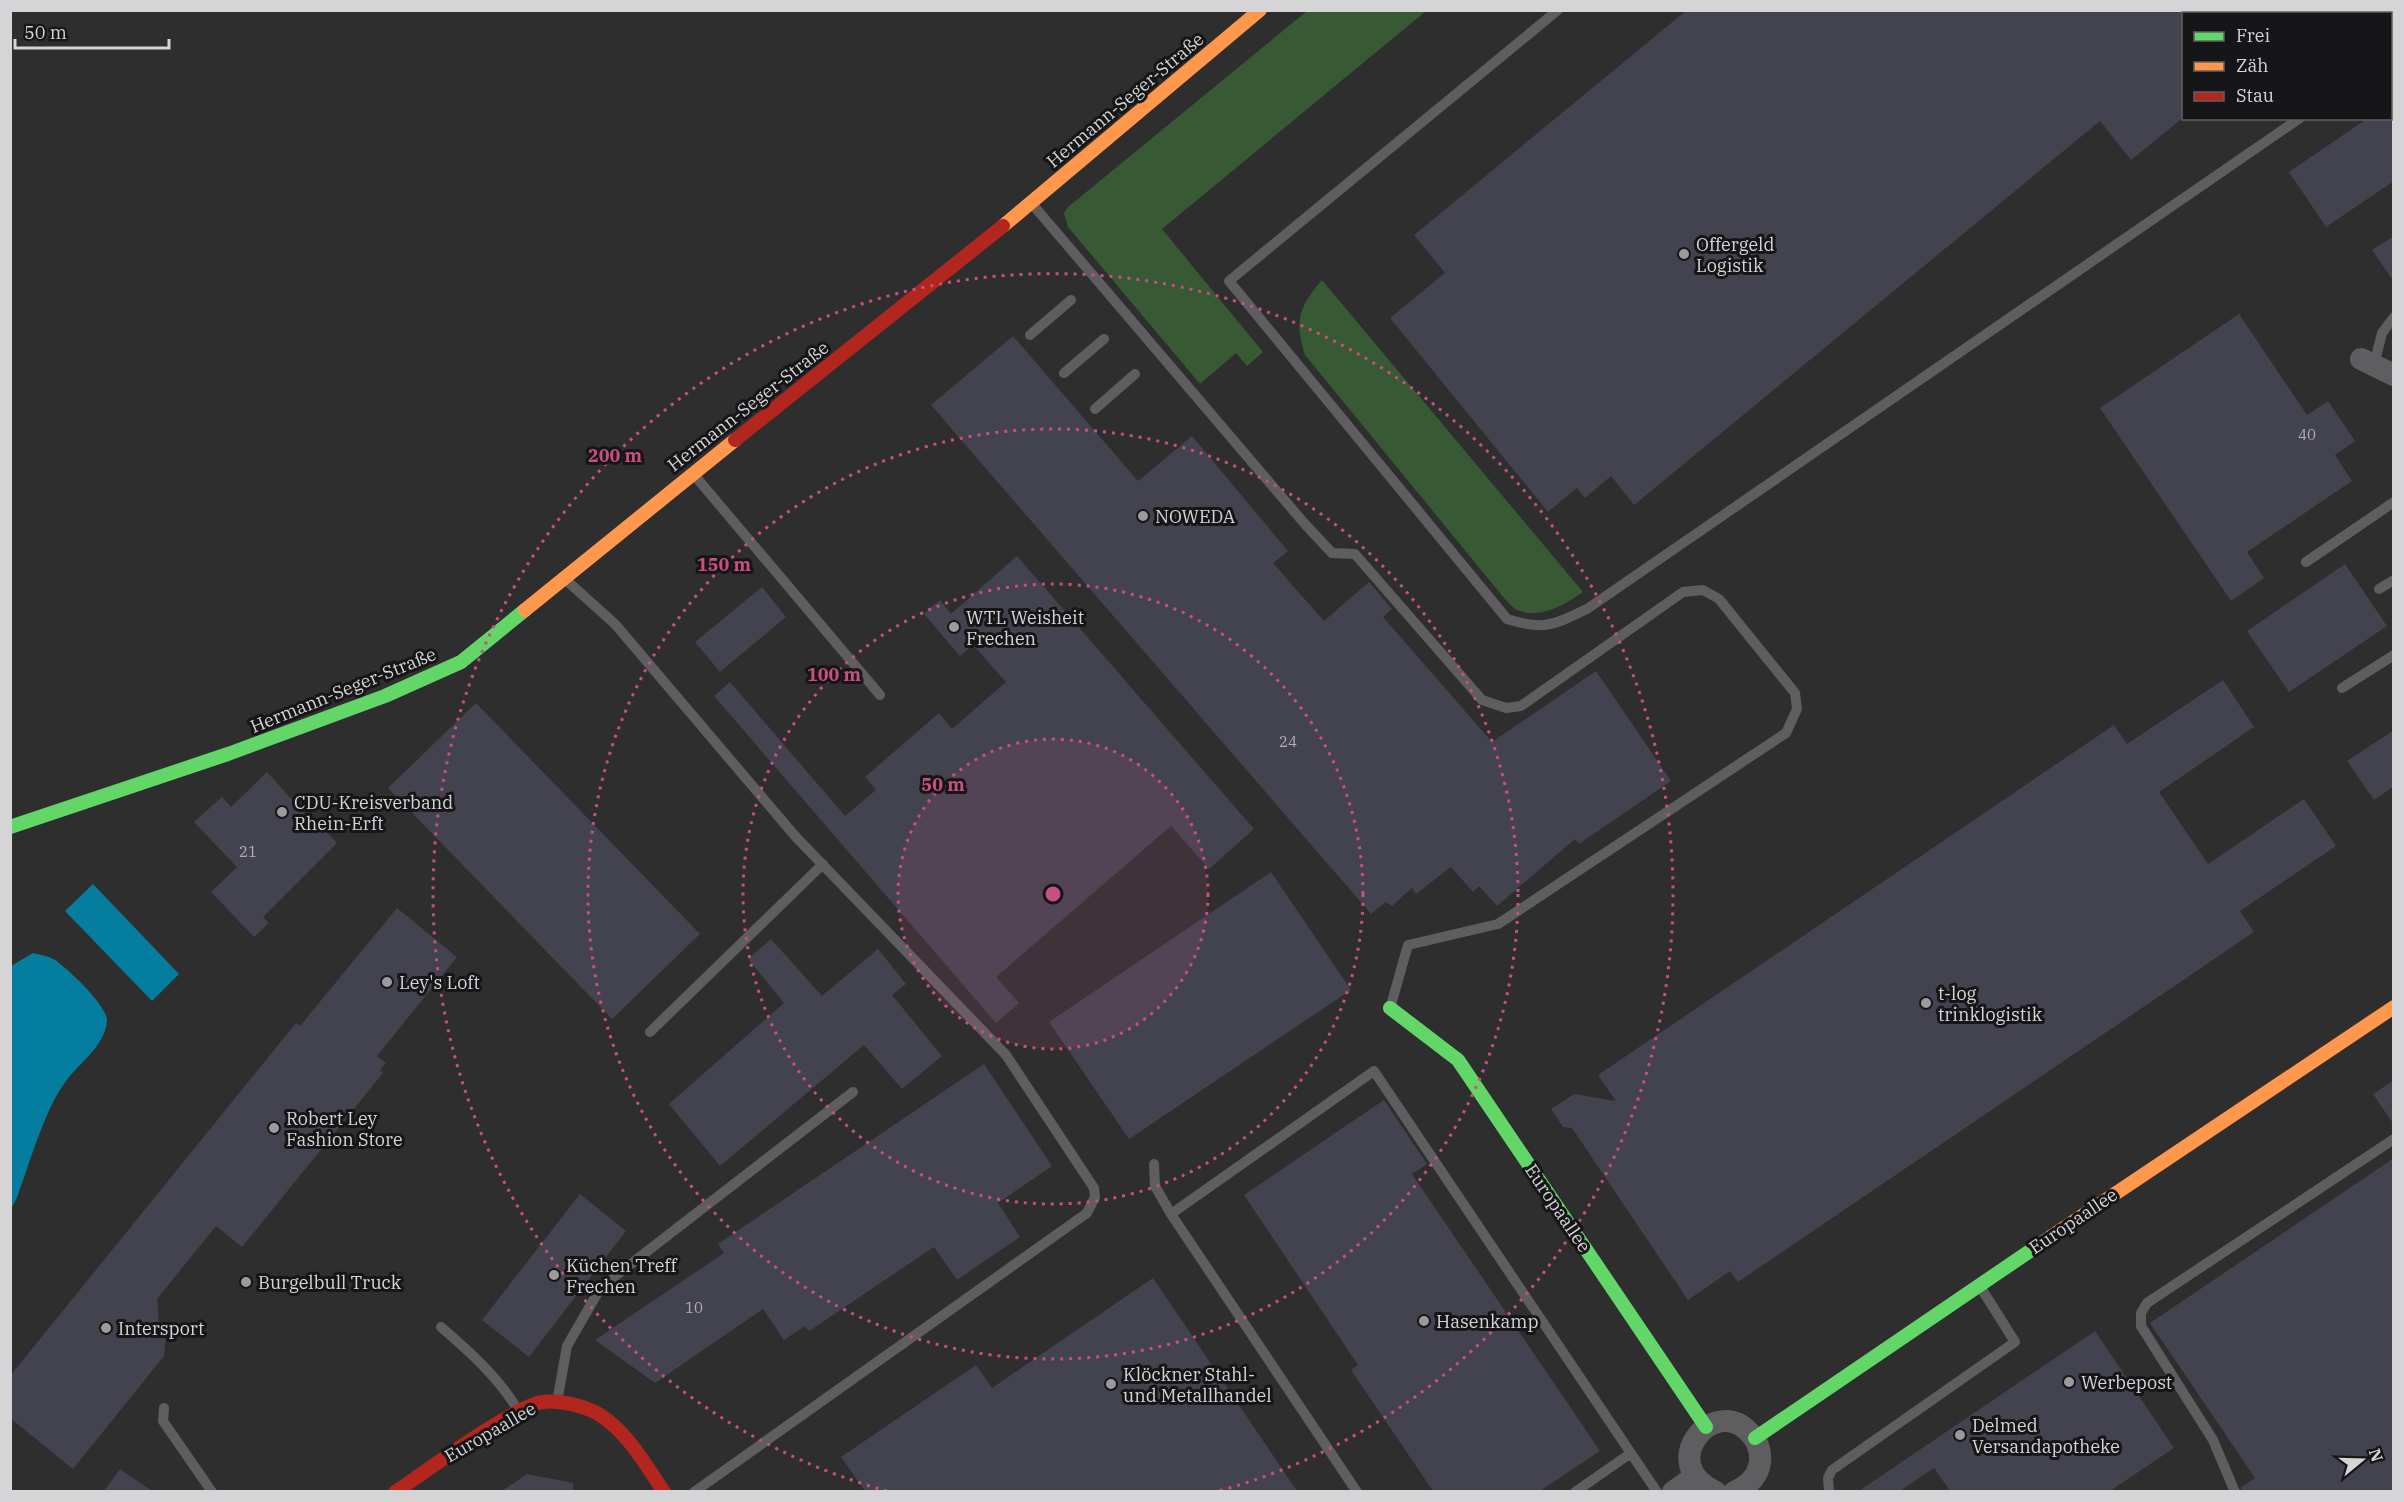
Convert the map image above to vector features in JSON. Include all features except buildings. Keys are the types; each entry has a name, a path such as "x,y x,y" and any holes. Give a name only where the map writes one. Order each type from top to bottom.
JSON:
{"street":[{"name":"Hermann-Seger-Straße","path":"10,827 239,750 385,696 460,662 1031,203 1260,10"},
{"name":"Europaallee","path":"1755,1438 2307,1063 2394,1007"},
{"name":"Europaallee","path":"1390,1008 1458,1060 1706,1427"},
{"name":"Europaallee","path":"395,1491 506,1419 542,1402 574,1405 600,1415 629,1441 664,1491"},
{"path":"1716,1491 1703,1486 1694,1477 1689,1452 1696,1435 1706,1427 1721,1422 1733,1422 1746,1429 1755,1438 1760,1450 1760,1463 1754,1478 1743,1490"},
{"path":"1673,1491 1694,1477"}],"lane":[{"path":"1558,10 1229,281 1507,619 1533,627 1556,623 1587,609 2297,120"},
{"path":"1031,203 1304,523 1332,553 1355,554 1482,700 1506,708 1521,706 1683,592 1703,590 1719,599 1796,693 1797,709 1785,733 1498,924 1408,945 1390,1008"},
{"path":"1030,335 1071,300"},
{"path":"2376,366 2382,333 2394,317"},
{"path":"1064,373 1104,339"},
{"path":"1095,409 1136,374"},
{"path":"693,473 880,695"},
{"path":"2306,562 2394,502"},
{"path":"564,578 615,624 765,801 1006,1055 1091,1180 1095,1197 1087,1213 693,1491"},
{"path":"2379,589 2394,580"},
{"path":"2342,688 2394,655"},
{"path":"650,1032 823,864"},
{"path":"1171,1214 1374,1071 1656,1491"},
{"path":"557,1403 567,1346 601,1287 853,1092"},
{"path":"2235,1491 2213,1440 2140,1326 2141,1312 2147,1303 2394,1139"},
{"path":"1154,1164 1155,1186 1171,1214 1357,1491"},
{"path":"1829,1491 1828,1478 1832,1470 2015,1342 1979,1285"},
{"path":"441,1327 480,1361 507,1391 520,1412"},
{"path":"164,1408 163,1421 212,1491"},
{"path":"1575,1491 1631,1454"}],"green space":[{"path":"1307,11 1426,11 1162,229 1263,352 1247,366 1236,353 1200,384 1068,227 1064,213 1068,207"},
{"path":"1322,280 1583,592 1561,606 1535,613 1517,610 1504,598 1305,355 1299,324 1301,315 1308,298"}],"water":[{"path":"93,884 179,974 152,1001 65,911"},
{"path":"33,953 53,959 69,971 101,1006 107,1021 97,1046 58,1093 11,1208 11,966"}],"traffic: fast":[{"path":"10,827 228,754 385,696 461,662 525,610"},
{"path":"1390,1008 1458,1060 1706,1427"},
{"path":"1755,1438 2052,1236"}],"traffic: slow":[{"path":"1003,226 1260,10"},
{"path":"525,610 735,440"},
{"path":"2052,1236 2394,1007"}],"traffic: jam":[{"path":"735,440 1003,226"},
{"path":"395,1492 492,1427 530,1406 543,1402 580,1406 610,1422 636,1450 664,1492"}],"place":[{"name":"Offergeld Logistik","path":"1684,254"},
{"name":"NOWEDA","path":"1143,516"},
{"name":"WTL Weisheit Frechen","path":"954,627"},
{"name":"CDU-Kreisverband Rhein-Erft","path":"282,812"},
{"name":"Ley's Loft","path":"387,982"},
{"name":"t-log trinklogistik","path":"1926,1003"},
{"name":"Robert Ley Fashion Store","path":"274,1128"},
{"name":"Küchen Treff Frechen","path":"554,1275"},
{"name":"Burgelbull Truck","path":"246,1282"},
{"name":"Hasenkamp","path":"1424,1321"},
{"name":"Intersport","path":"106,1328"},
{"name":"Werbepost","path":"2069,1382"},
{"name":"Klöckner Stahl- und Metallhandel","path":"1111,1384"},
{"name":"Delmed Versandapotheke","path":"1960,1435"}]}
